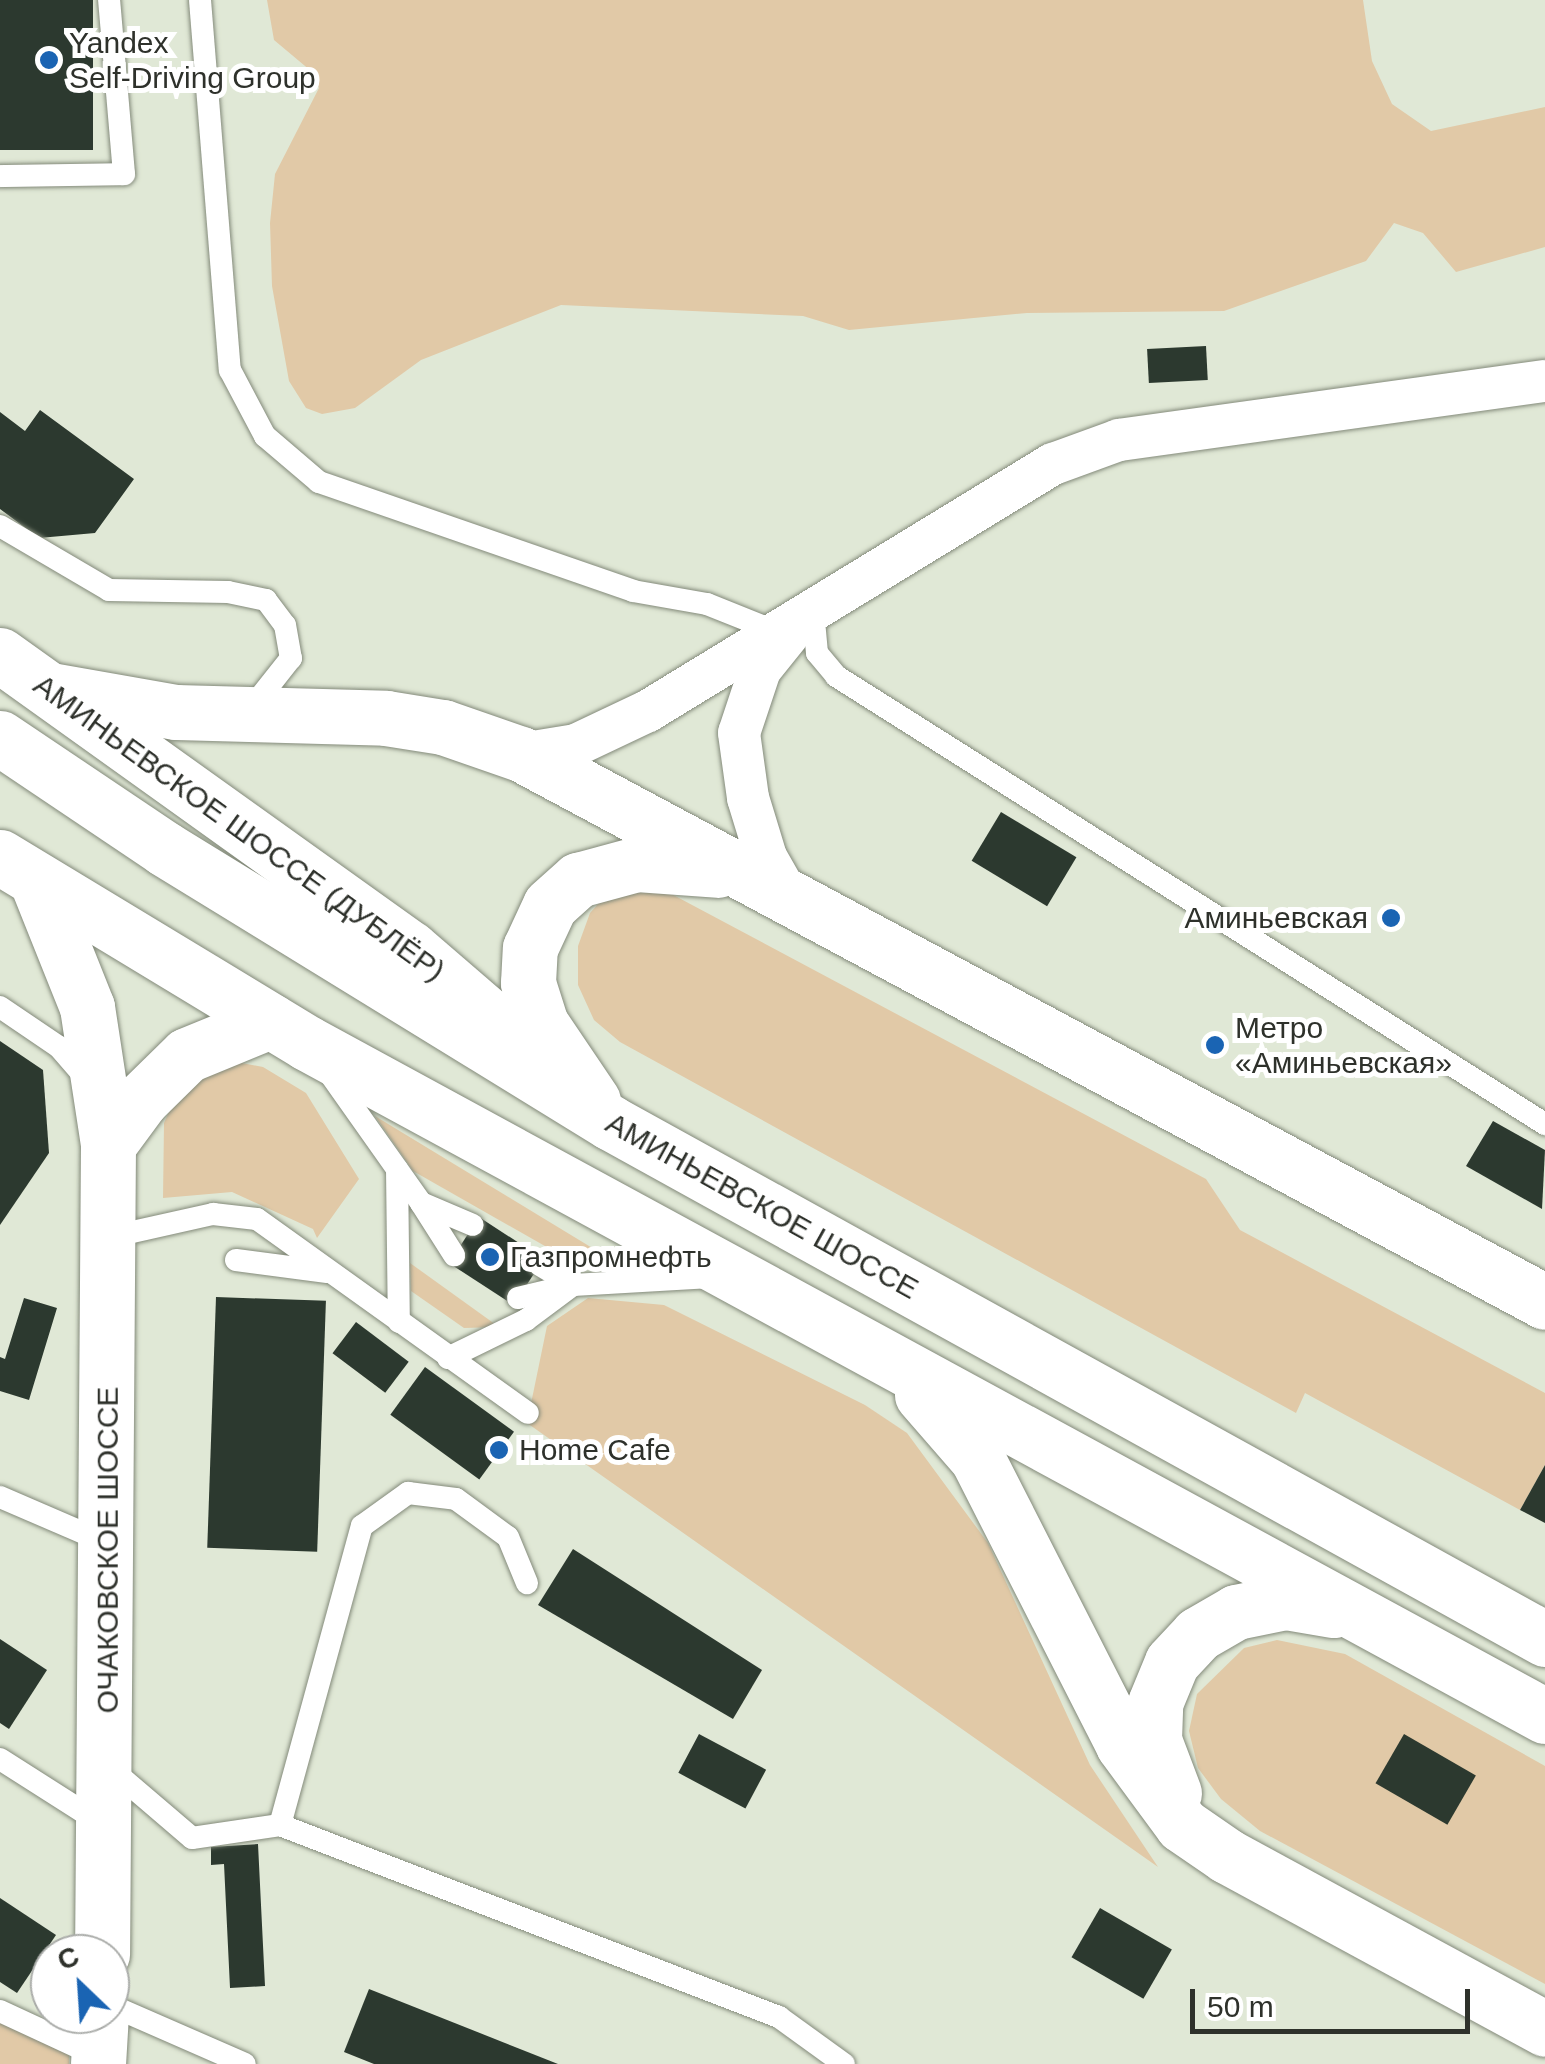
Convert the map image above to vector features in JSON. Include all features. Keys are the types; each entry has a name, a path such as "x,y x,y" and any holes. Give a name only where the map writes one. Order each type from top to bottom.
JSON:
{"street":[{"path":"520,754 576,745 648,711 1052,464 1120,440 1545,381"},
{"path":"792,902 766,858 748,798 740,733 760,670 795,621"},
{"name":"АМИНЬЕВСКОЕ ШОССЕ (ДУБЛЁР)","path":"0,655 412,948 611,1123"},
{"path":"51,690 176,712 248,710 443,728 520,754 1545,1302"},
{"name":"АМИНЬЕВСКОЕ ШОССЕ","path":"0,738 165,848 611,1123 1545,1640"},
{"path":"611,1123 540,1024 528,982 530,948 550,904 578,880 636,864 735,872"},
{"path":"18,869 289,1032 896,1367 1545,1716"},
{"name":"ОЧАКОВСКОЕ ШОССЕ","path":"18,869 87,1007 108,1145 103,1934"},
{"path":"108,1145 141,1100 187,1056 289,1032"},
{"path":"896,1367 977,1458 1148,1785 1182,1825 1227,1856 1545,2030"},
{"path":"1227,1856 1190,1819 1164,1779 1154,1740 1155,1704 1172,1662 1198,1634 1236,1612 1285,1602 1335,1610 1400,1638"}],"lane":[{"path":"0,176 124,174 109,0"},
{"path":"200,0 230,370 265,436 319,482 633,590 795,621 836,676 1545,1124"},
{"path":"0,526 109,590 228,592 266,600 286,625 291,658 248,710"},
{"path":"0,1007 59,1047 98,1092"},
{"path":"289,1032 398,1169 454,1255"},
{"path":"398,1169 399,1322"},
{"path":"421,1203 473,1225"},
{"path":"110,1237 213,1214 257,1218 528,1412"},
{"path":"236,1260 330,1272"},
{"path":"540,1265 573,1284"},
{"path":"518,1298 573,1284 729,1276"},
{"path":"448,1358 526,1320 573,1284"},
{"path":"280,1825 362,1526 408,1493 456,1499 508,1537 527,1583"},
{"path":"0,1497 108,1543"},
{"path":"0,1759 106,1827"},
{"path":"106,1764 192,1838 280,1825 779,2018 844,2064"},
{"path":"0,2011 245,2064"}],"shaded area":[{"path":"267,0 1363,0 1372,61 1392,104 1431,131 1545,107 1545,247 1456,272 1423,233 1394,223 1366,261 1224,311 1027,313 849,330 803,316 561,305 421,360 355,408 322,414 306,408 289,381 272,286 270,223 275,174 319,88 311,71 274,40"},
{"path":"647,881 1206,1179 1240,1230 1545,1393 1545,1465 1520,1510 1305,1393 1296,1413 620,1042 594,1020 578,985 578,946 590,913 609,892"},
{"path":"221,1059 263,1067 306,1093 359,1179 317,1238 313,1229 232,1192 163,1198 164,1123 182,1082"},
{"path":"375,1116 617,1263 580,1266 413,1171"},
{"path":"410,1263 499,1327 464,1328 411,1291"},
{"path":"588,1298 664,1305 865,1405 907,1433 988,1543 1090,1765 1158,1867 527,1423 547,1326"},
{"path":"1277,1640 1345,1654 1545,1766 1545,1984 1260,1831 1221,1799 1198,1768 1189,1731 1197,1694 1244,1648"},
{"path":"0,2011 30,2025 30,2034 50,2034 69,2043 69,2064 0,2064"}],"building":[{"name":"Yandex Self-Driving Group","path":"0,0 93,0 93,150 0,150"},
{"path":"1206,346 1208,380 1149,383 1147,349"},
{"path":"40,410 134,479 95,533 39,538 0,509 0,412 25,431"},
{"path":"1001,812 1076,857 1047,906 972,861"},
{"path":"0,1041 43,1070 49,1153 0,1225"},
{"path":"1493,1121 1545,1150 1542,1209 1466,1166"},
{"path":"479,1217 544,1259 514,1305 449,1263"},
{"path":"216,1297 326,1301 317,1552 207,1548"},
{"path":"24,1298 57,1308 29,1400 0,1391 0,1357 5,1359"},
{"path":"356,1322 409,1362 385,1393 333,1353"},
{"path":"425,1367 514,1432 479,1479 390,1415"},
{"path":"1545,1465 1545,1523 1520,1510"},
{"path":"573,1549 762,1670 733,1719 538,1605"},
{"path":"0,1639 47,1670 9,1729 0,1723"},
{"path":"699,1734 766,1770 745,1809 678,1773"},
{"path":"1404,1734 1476,1776 1447,1825 1376,1783"},
{"path":"258,1844 265,1986 230,1988 224,1864 211,1865 211,1847"},
{"path":"0,1898 54,1934 30,1934 30,1974 17,1993 0,1982"},
{"path":"1100,1908 1172,1949 1143,1999 1072,1957"},
{"path":"369,1989 558,2064 374,2064 344,2052"}],"place":[{"name":"Yandex Self-Driving Group","path":"49,60"},
{"name":"Аминьевская","path":"1391,918"},
{"name":"Метро «Аминьевская»","path":"1215,1045"},
{"name":"Газпромнефть","path":"490,1257"},
{"name":"Home Cafe","path":"499,1450"}]}
